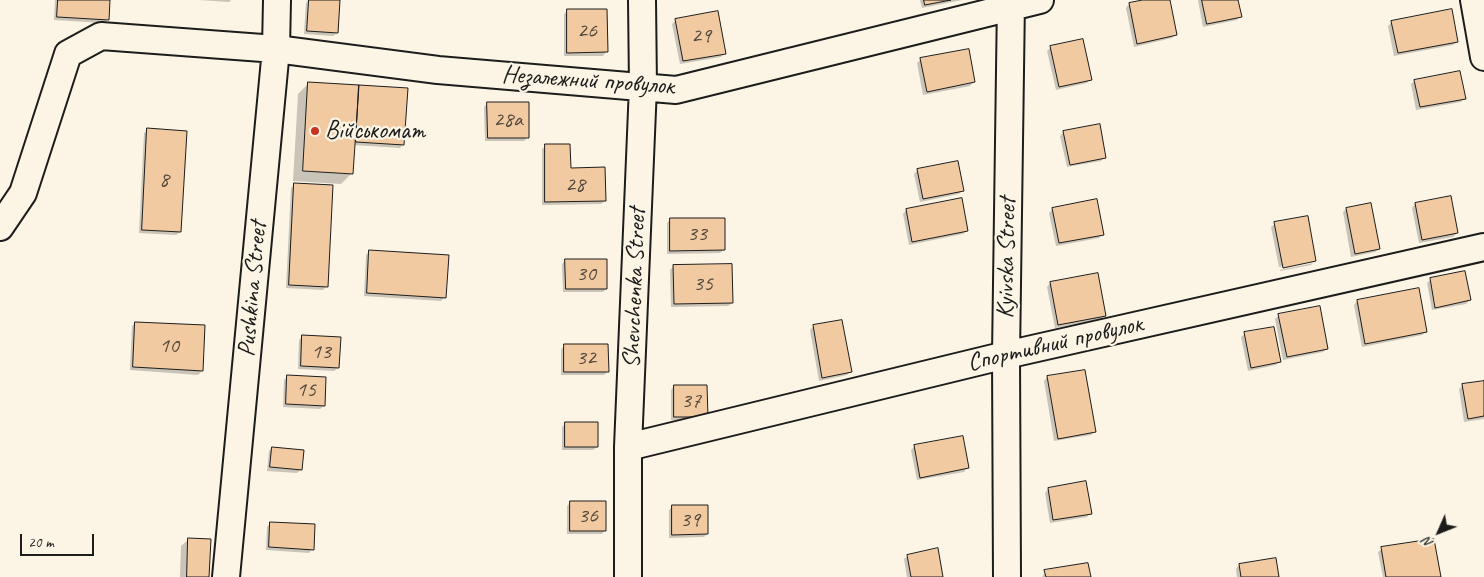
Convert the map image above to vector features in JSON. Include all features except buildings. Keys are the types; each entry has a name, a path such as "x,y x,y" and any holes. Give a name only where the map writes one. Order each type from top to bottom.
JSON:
{"street":[{"name":"Pushkina Street","path":"226,577 276,49 277,0"},
{"name":"Shevchenka Street","path":"628,577 628,447 643,86 642,0"},
{"name":"Незалежний провулок","path":"0,227 23,193 68,54 100,36 276,49 438,70 676,90 1011,3 1040,0"},
{"path":"1474,0 1484,57"},
{"name":"Kyivska Street","path":"1007,577 1006,355 1011,3"},
{"name":"Спортивний провулок","path":"628,447 1006,355 1484,247"}],"place":[{"name":"Військомат","path":"315,131"}]}
